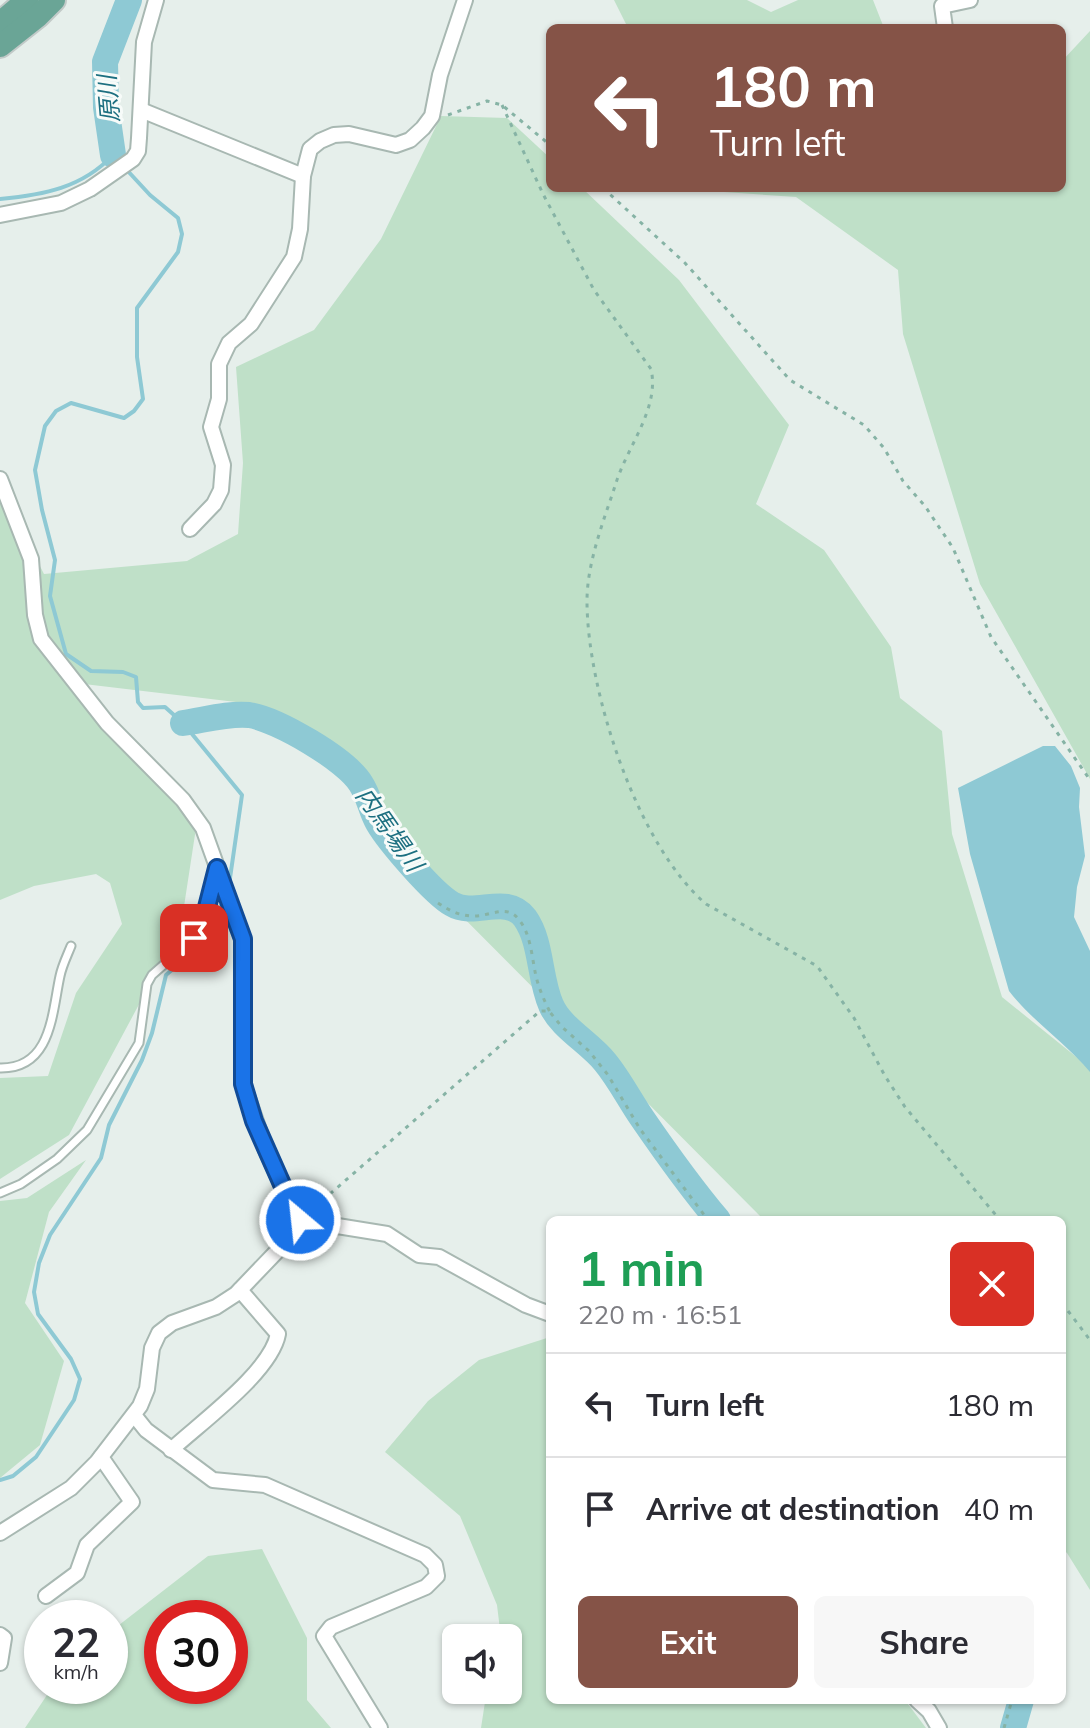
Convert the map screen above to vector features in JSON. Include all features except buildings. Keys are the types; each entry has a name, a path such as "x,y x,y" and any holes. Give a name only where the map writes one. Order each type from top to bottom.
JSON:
{"main road":[{"path":"0,23 27,0"},
{"path":"0,46 54,0"}],"street":[{"path":"0,215 61,203 90,189 133,159 138,151 144,42 156,0"},
{"path":"190,529 214,504 221,490 223,465 211,427 219,399 219,364 229,343 251,324 294,257 300,229 303,176 310,149 334,135 349,134 396,145 410,140 432,116 440,75 465,0"},
{"path":"944,24 942,6 970,0"},
{"path":"141,110 303,176"},
{"path":"0,479 31,559 35,615 41,639 107,723 195,814 231,902 243,939 243,1084 254,1121 297,1220 282,1246 240,1290 216,1307 172,1323 159,1333 152,1348 147,1389 140,1406 101,1457 71,1488 0,1533"},
{"path":"297,1220 387,1234 419,1255 439,1257 526,1305 546,1312"},
{"path":"171,1450 263,1366 276,1346 278,1334 240,1290"},
{"path":"134,1415 146,1430 213,1480 265,1485 425,1555 435,1565 437,1576 426,1587 331,1627 324,1636 380,1728"},
{"path":"46,1596 77,1573 87,1545 132,1502 101,1457"},
{"path":"0,1635 4,1638 0,1663"},
{"path":"921,1704 939,1728"}],"lane":[{"path":"0,1193 21,1184 57,1159 87,1130 139,1043 147,984 152,975 194,938 204,919 217,868"},
{"path":"0,1068 29,1059 41,1049 52,1024 61,972 71,946"}],"path":[{"path":"432,116 454,114 487,101 502,105 546,142"},
{"path":"502,105 543,194 594,290 651,369 650,403 616,480 594,556 587,599 597,686 640,814 662,852 706,904 817,966 854,1018 905,1107 997,1216"},
{"path":"607,192 685,263 790,380 864,425 884,448 903,481 925,506 953,548 991,637 1090,780"},
{"path":"438,903 455,913 470,916 501,911 511,911 515,915 525,929 540,991 550,1012 608,1075 640,1129 705,1216"},
{"path":"297,1220 540,1011 550,1012"},
{"path":"1066,1308 1090,1340"},
{"path":"1004,1728 1011,1704"}],"green space":[{"path":"614,0 747,0 771,12 798,0 873,0 882,24 626,24"},
{"path":"1090,31 1090,779 980,584 903,334 898,270 796,197 724,192 1066,192 1066,57"},
{"path":"441,116 507,118 546,154 546,192 586,192 679,280 789,425 756,504 824,550 891,647 900,698 942,731 952,834 1002,997 1090,1068 1090,1590 1066,1552 1066,1216 760,1216 416,870 371,798 340,767 236,702 67,682 196,828 181,926 69,1135 0,1179 0,1078 48,1076 76,993 122,924 110,883 96,874 34,886 0,900 0,488 44,574 187,561 238,534 243,463 236,367 314,330 381,239"},
{"path":"86,1160 49,1212 25,1303 64,1361 40,1445 0,1478 0,1201 27,1198"},
{"path":"546,1338 546,1704 908,1704 926,1728 481,1728 485,1704 522,1704 522,1624 499,1624 497,1605 460,1516 385,1452 428,1401 479,1360"},
{"path":"262,1549 307,1638 307,1700 331,1728 25,1728 41,1704 128,1704 128,1618 144,1606 144,1704 248,1704 248,1600 151,1600 208,1556"}],"water":[{"path":"1043,746 1055,746 1071,766 1080,788 1085,856 1074,917 1090,951 1090,1072 1009,991 970,854 958,788"}],"waterway":[{"name":"原川","path":"113,155 106,107 105,62 129,0"},
{"path":"0,199 61,188 88,175 113,155 150,195 178,218 182,234 178,252 137,308 137,357 143,399 124,418 71,403 56,411 45,426 35,470 55,560 50,596 66,654 91,671 123,672 136,677 138,702 143,708 165,707 183,723 242,795 229,885"},
{"name":"内馬場川","path":"183,723 249,715 293,732 353,774 364,789 384,832 434,890 461,908 509,907 525,918 535,938 547,994 555,1013 605,1062 669,1157 715,1216"},
{"path":"0,1480 13,1476 36,1457 74,1400 80,1379 71,1359 38,1314 34,1292 39,1263 50,1235 101,1158 109,1125 152,1033 166,975 201,945 224,897"},
{"name":"内馬場川","path":"1013,1728 1020,1704"}],"route":[{"path":"194,938 204,919 217,868 243,939 243,1084 254,1121 293,1209 294,1219 300,1220"}]}
